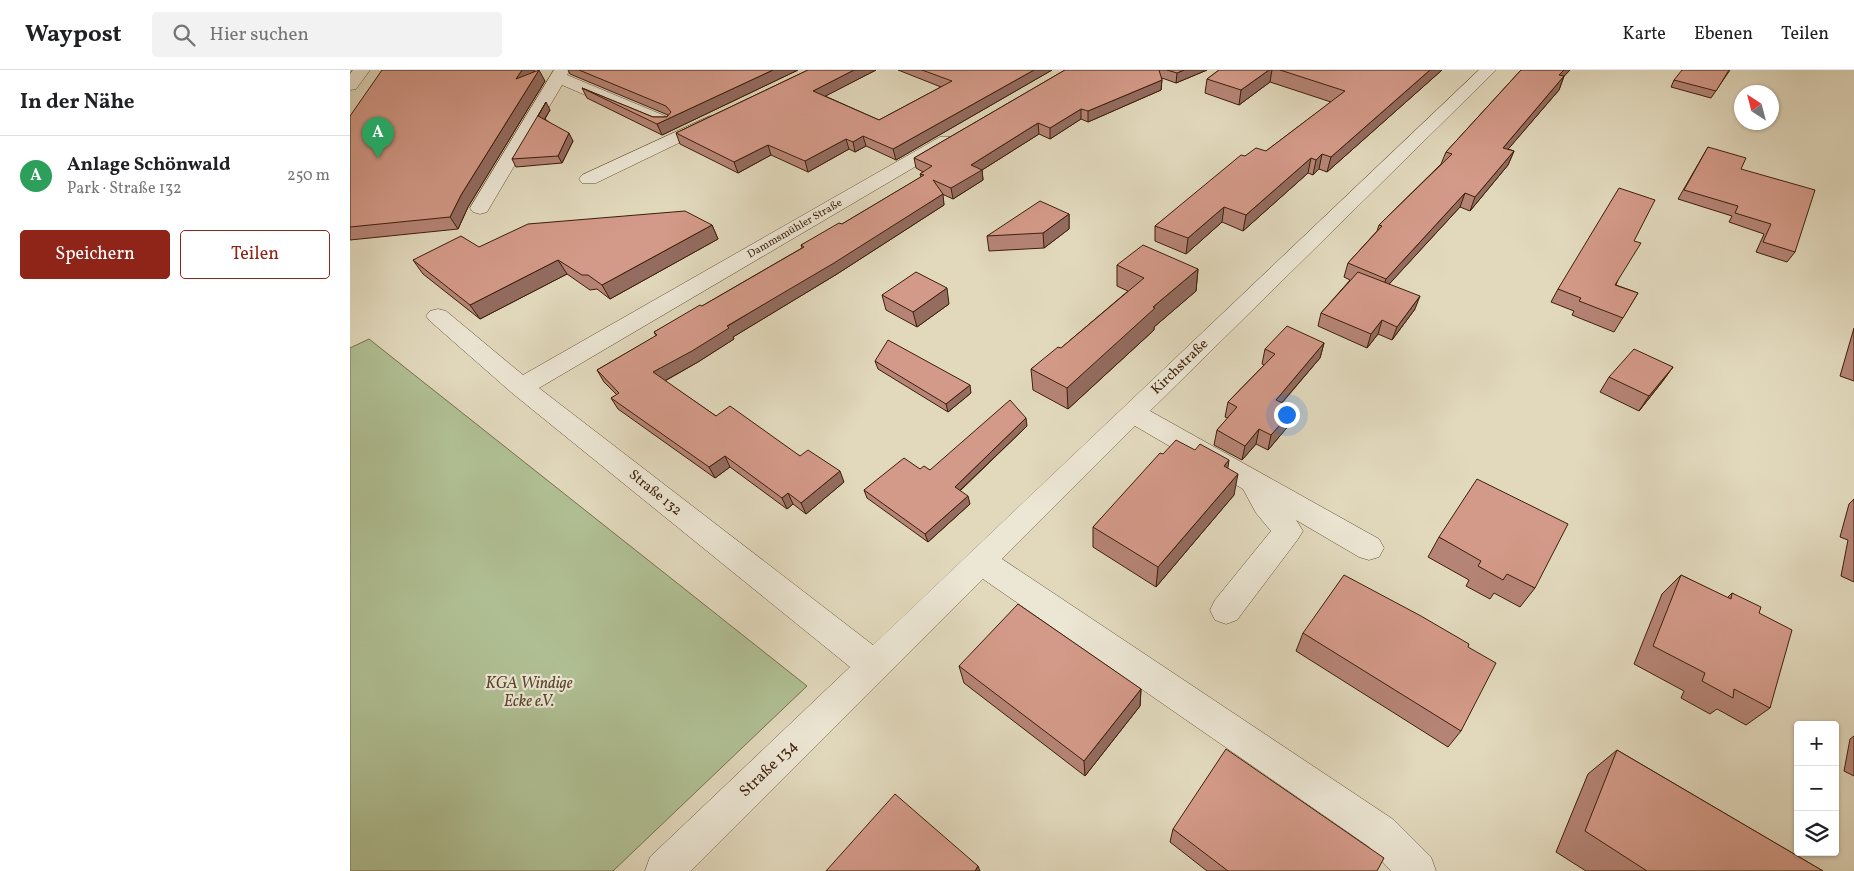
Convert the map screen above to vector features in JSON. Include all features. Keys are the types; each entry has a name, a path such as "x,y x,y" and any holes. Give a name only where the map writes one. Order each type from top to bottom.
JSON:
{"street":[{"path":"350,85 362,70"},
{"name":"Kirchstraße","path":"874,666 1488,70"},
{"path":"480,208 560,74 664,122"},
{"path":"590,179 728,112"},
{"name":"Dammsmühler Straße","path":"521,387 958,134"},
{"name":"Straße 132","path":"438,316 521,387 874,666"},
{"path":"1133,413 1369,548"},
{"path":"1226,610 1288,531 1266,505 1253,482"},
{"path":"982,562 1381,833 1417,871"},
{"name":"Straße 134","path":"664,871 874,666"}],"green space":[{"name":"KGA Windige Ecke e.V.","path":"369,339 807,686 613,871 350,871 350,348"}],"building":[{"path":"382,70 522,70 516,79 539,70 461,195 450,217 350,227 350,116"},
{"path":"579,70 773,70 657,124 582,88 653,117 667,117 671,112 666,106"},
{"path":"808,70 854,70 813,91 879,120 952,81 922,70 1034,70 893,149 863,136 853,142 846,139 805,161 768,145 734,162 676,133"},
{"path":"1065,70 1159,70 1162,80 1088,111 1081,109 1050,128 1038,123 971,165 982,170 951,188 933,180 943,194 834,263 727,326 729,328 692,351 653,372 716,416 730,406 800,456 808,450 840,471 801,503 788,493 782,498 725,456 709,467 611,398 619,393 597,370 657,335 654,332 804,247 801,245 839,223 842,224 924,175 920,174 932,166 914,158"},
{"path":"1167,70 1184,70 1177,73"},
{"path":"1219,70 1269,70 1241,90 1207,79"},
{"path":"1280,70 1430,70 1331,157 1322,154 1316,160 1311,158 1246,215 1224,207 1188,238 1155,226 1241,155 1245,156 1256,148 1266,151 1345,91"},
{"path":"1521,70 1564,70 1559,75 1564,76 1503,148 1514,151 1475,197 1465,193 1386,279 1348,263 1382,226 1379,225 1452,154 1446,152"},
{"path":"1682,70 1729,70 1716,91 1674,80"},
{"path":"546,102 538,116 569,133 558,156 512,159"},
{"path":"1708,147 1746,158 1741,169 1815,190 1795,252 1763,242 1771,224 1735,213 1738,206 1684,190"},
{"path":"1619,188 1655,200 1634,241 1641,243 1615,285 1638,293 1623,318 1579,301 1581,298 1558,289"},
{"path":"1040,201 1069,214 1043,233 987,236"},
{"path":"685,211 712,225 602,285 588,275 582,275 558,260 470,305 413,260 461,236 479,247 528,224"},
{"path":"1143,245 1198,269 1153,307 1155,308 1067,388 1031,369 1058,347 1061,348 1144,278 1117,265"},
{"path":"916,272 947,288 913,312 882,295"},
{"path":"1358,272 1420,296 1397,327 1382,320 1371,334 1321,313"},
{"path":"1287,326 1324,343 1276,400 1294,409 1271,435 1259,429 1245,446 1217,430 1237,407 1228,402 1275,354 1265,349"},
{"path":"888,340 970,385 946,404 875,361"},
{"path":"1634,349 1673,367 1649,396 1609,377"},
{"path":"1010,400 1026,418 955,487 968,496 925,534 864,490 904,458 920,469 924,466 930,470"},
{"path":"1176,440 1195,450 1200,444 1229,460 1224,466 1238,474 1158,567 1093,527 1160,453 1163,454"},
{"path":"1477,479 1568,524 1535,588 1507,574 1503,580 1478,566 1481,561 1439,537"},
{"path":"1344,575 1421,616 1469,644 1468,647 1496,663 1461,731 1303,633"},
{"path":"1681,575 1731,599 1732,593 1761,607 1759,613 1792,630 1770,708 1734,689 1733,698 1702,681 1705,673 1653,646"},
{"path":"1018,604 1141,689 1084,761 959,666"},
{"path":"1226,749 1384,858 1377,871 1228,871 1173,829"},
{"path":"1617,750 1794,854 1794,856 1797,856 1823,871 1647,871 1585,831"},
{"path":"895,794 978,866 975,871 826,871"}],"place":[{"name":"Anlage Schönwald","path":"378,158"}]}
